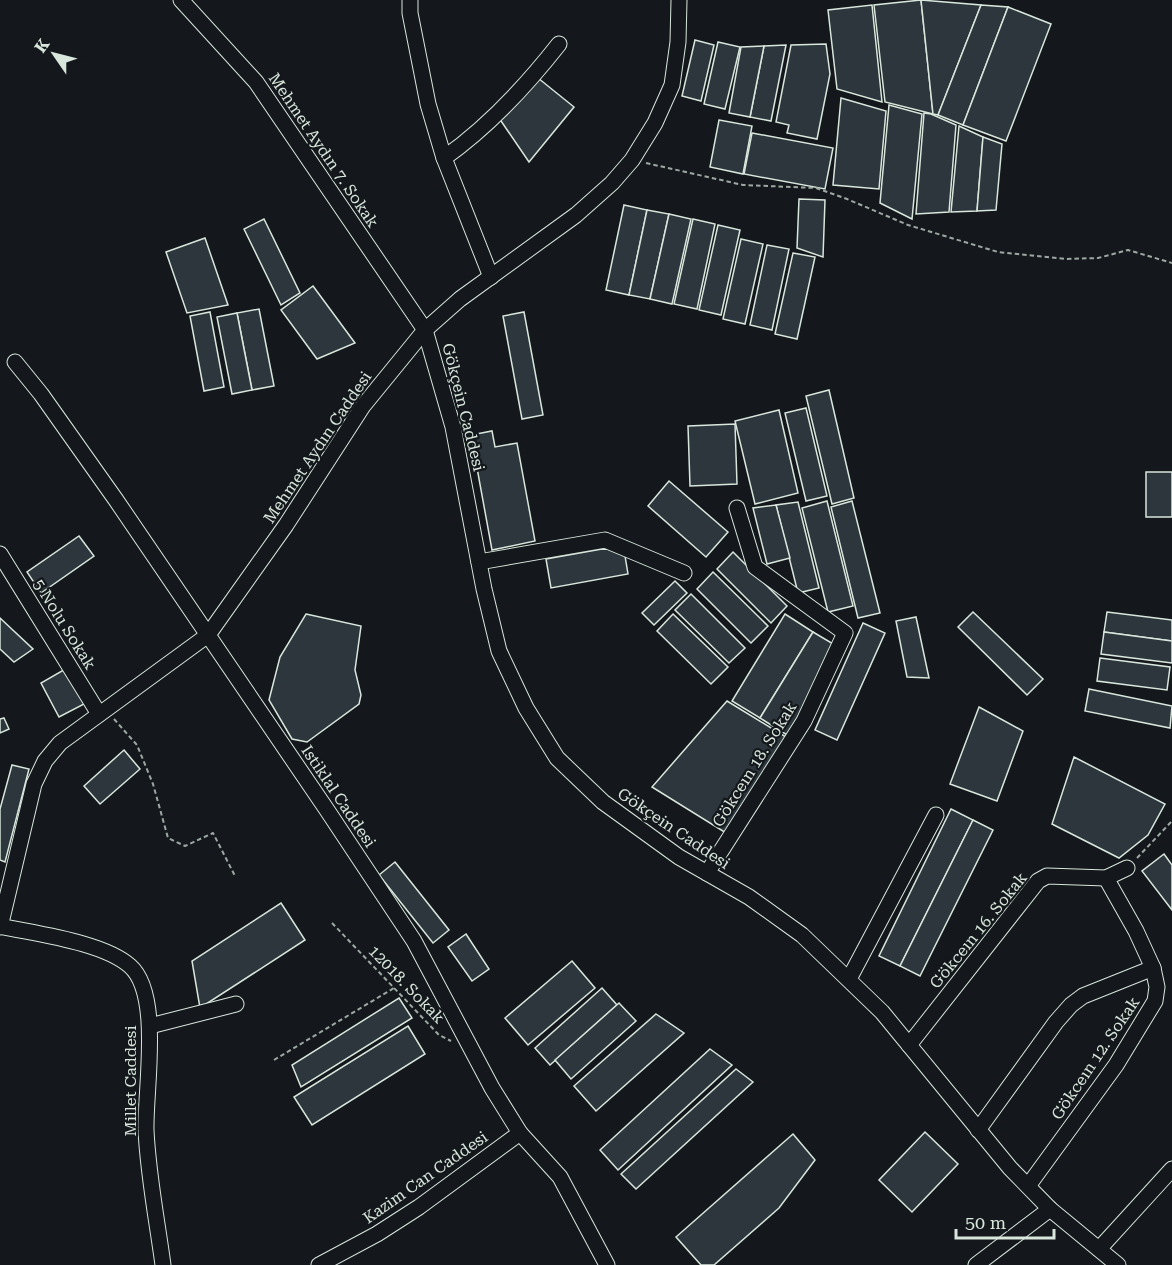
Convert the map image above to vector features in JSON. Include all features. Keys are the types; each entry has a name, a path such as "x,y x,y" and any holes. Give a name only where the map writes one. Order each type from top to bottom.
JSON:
{"street":[{"name":"Mehmet Aydın 7. Sokak","path":"182,0 256,82 425,330"},
{"path":"410,0 410,13 428,104 444,158 491,277"},
{"name":"Mehmet Aydın Caddesi","path":"0,927 5,881 34,784 45,761 60,743 208,635 286,525 363,406 425,330 460,299 576,215 612,183 632,160 655,123 672,84 678,42 679,0"},
{"path":"444,158 465,144 523,88 559,44"},
{"name":"Gökçein Caddesi","path":"425,330 453,427 499,651 526,708 557,758 603,802 679,857 749,897 802,935 882,1012 1010,1168 1050,1209 1118,1265"},
{"name":"Istiklal Caddesi","path":"15,362 41,394 208,635 414,941 519,1133 561,1177 607,1265"},
{"name":"Gökceın 18. Sokak","path":"707,873 804,721 845,633 755,567 736,508"},
{"path":"479,562 605,540 684,573"},
{"name":"5 Nolu Sokak","path":"0,554 103,712"},
{"path":"849,979 936,815"},
{"name":"Gökceın 16. Sokak","path":"909,1044 1038,881 1047,876 1106,878 1127,868"},
{"name":"Gökceın 12. Sokak","path":"1028,1186 1116,1065 1155,1001 1157,987 1153,968 1136,931 1106,878"},
{"name":"Millet Caddesi","path":"0,927 98,948 128,964 135,971 143,989 150,1026 146,1129 163,1265"},
{"path":"978,1130 1015,1082 1056,1022 1071,1005 1083,996 1153,968"},
{"path":"150,1026 236,1004"},
{"name":"Kazim Can Caddesi","path":"319,1265 377,1234 419,1207 519,1133"},
{"path":"1099,1249 1172,1169"},
{"path":"976,1265 1050,1209"}],"path":[{"path":"632,160 743,185 816,188 908,225 998,252 1066,259 1098,258 1128,250 1172,264"},
{"path":"103,712 136,745 153,784 168,838 184,846 213,832 235,876"},
{"path":"1127,868 1150,847 1172,821"},
{"name":"12018. Sokak","path":"332,923 439,1035 473,1050"},
{"path":"274,1060 394,988"}],"building":[{"path":"921,0 933,114 885,102 874,5"},
{"path":"921,0 981,5 938,115 933,114"},
{"path":"872,5 882,102 837,89 828,10"},
{"path":"981,5 1008,7 963,125 938,115"},
{"path":"1008,7 1051,24 1006,141 963,125"},
{"path":"695,40 714,45 701,101 682,96"},
{"path":"718,42 740,47 725,109 704,104"},
{"path":"826,44 830,74 817,139 787,133 789,125 776,122 791,45"},
{"path":"786,45 771,121 750,117 764,46"},
{"path":"764,46 750,117 729,113 741,47"},
{"path":"538,78 574,107 529,162 499,118"},
{"path":"841,98 886,111 879,189 833,185"},
{"path":"889,105 922,114 912,219 880,203"},
{"path":"924,113 956,125 949,212 916,214"},
{"path":"719,120 752,126 743,174 710,167"},
{"path":"959,126 983,137 977,211 951,212"},
{"path":"752,133 833,148 825,189 744,174"},
{"path":"983,137 1002,144 996,210 977,211"},
{"path":"799,199 825,200 823,257 797,248"},
{"path":"624,205 647,210 629,295 606,290"},
{"path":"647,210 669,214 650,299 629,295"},
{"path":"669,214 691,219 672,304 650,299"},
{"path":"264,219 300,293 281,305 244,229"},
{"path":"693,219 715,224 697,309 674,304"},
{"path":"718,225 740,230 721,315 699,310"},
{"path":"205,238 228,305 187,313 166,252"},
{"path":"741,239 763,244 745,324 723,319"},
{"path":"767,245 789,249 772,330 750,325"},
{"path":"793,253 815,257 797,339 775,334"},
{"path":"313,286 355,343 317,359 281,310"},
{"path":"259,309 274,386 252,390 237,313"},
{"path":"210,312 224,387 204,391 190,316"},
{"path":"524,312 543,415 522,419 503,316"},
{"path":"237,313 252,390 232,394 217,317"},
{"path":"829,390 854,498 832,504 806,396"},
{"path":"806,408 827,496 806,501 785,413"},
{"path":"779,410 798,493 755,504 735,421"},
{"path":"735,424 737,484 690,486 688,426"},
{"path":"492,431 495,447 517,443 535,541 492,550 471,435"},
{"path":"1146,472 1172,472 1172,517 1146,517"},
{"path":"669,481 728,532 706,557 648,506"},
{"path":"827,501 853,606 828,612 802,508"},
{"path":"852,501 880,613 858,618 831,507"},
{"path":"798,502 819,588 798,593 776,505"},
{"path":"776,505 790,558 767,564 753,508"},
{"path":"79,536 94,556 41,593 27,572"},
{"path":"602,549 624,550 628,574 551,588 546,559"},
{"path":"733,552 787,606 771,623 717,569"},
{"path":"713,572 768,626 751,643 697,589"},
{"path":"675,581 687,593 654,625 642,613"},
{"path":"691,594 745,648 729,663 675,610"},
{"path":"973,612 1043,679 1027,695 958,627"},
{"path":"1107,612 1172,620 1172,641 1104,632"},
{"path":"306,614 361,626 355,670 361,695 359,704 307,742 292,739 269,700 280,657"},
{"path":"673,614 728,667 711,684 657,631"},
{"path":"785,614 813,632 760,718 732,701"},
{"path":"916,617 929,678 907,677 896,621"},
{"path":"0,618 33,649 14,662 0,649"},
{"path":"863,623 885,633 837,740 815,730"},
{"path":"813,632 840,648 787,735 760,718"},
{"path":"1104,632 1172,641 1172,663 1101,654"},
{"path":"1100,658 1170,667 1167,690 1097,681"},
{"path":"67,668 86,703 59,717 41,683"},
{"path":"1089,689 1172,706 1170,728 1085,711"},
{"path":"727,701 786,737 726,833 652,787"},
{"path":"979,707 1023,731 997,801 950,784"},
{"path":"4,718 9,729 0,733 0,719"},
{"path":"124,750 140,769 100,804 84,786"},
{"path":"1074,757 1165,804 1148,835 1119,858 1052,824"},
{"path":"12,765 29,769 5,862 0,860 0,809"},
{"path":"951,809 973,820 900,966 879,956"},
{"path":"973,820 993,830 920,976 900,966"},
{"path":"1164,854 1172,865 1172,910 1142,871"},
{"path":"395,862 449,930 433,943 379,875"},
{"path":"281,903 305,940 200,1008 192,961"},
{"path":"466,934 489,969 472,981 448,947"},
{"path":"572,961 595,988 528,1045 505,1018"},
{"path":"602,988 617,1005 550,1065 535,1048"},
{"path":"399,998 412,1018 301,1087 292,1065"},
{"path":"619,1003 636,1021 571,1079 555,1060"},
{"path":"656,1014 684,1033 596,1111 574,1086"},
{"path":"408,1026 425,1054 312,1125 294,1097"},
{"path":"710,1049 732,1065 618,1170 600,1150"},
{"path":"736,1069 753,1082 636,1189 621,1174"},
{"path":"925,1132 958,1164 912,1212 879,1180"},
{"path":"793,1134 815,1160 779,1208 714,1265 701,1265 676,1237"}]}
